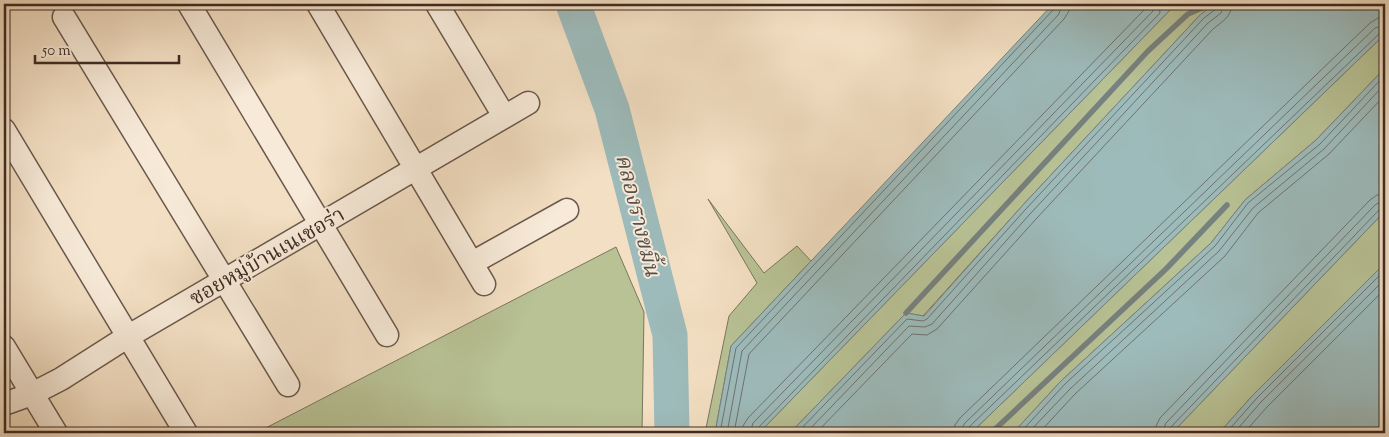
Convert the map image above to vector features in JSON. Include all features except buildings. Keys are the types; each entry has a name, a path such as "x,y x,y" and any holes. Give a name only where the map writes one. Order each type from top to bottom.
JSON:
{"street":[{"path":"189,4 387,335"},
{"path":"318,4 484,284"},
{"path":"437,4 504,116"},
{"path":"64,16 288,384"},
{"name":"ซอยหมู่บ้านเนเชอร่า","path":"4,404 32,394 61,379 128,337 528,103"},
{"path":"4,130 186,433"},
{"path":"472,263 567,210"},
{"path":"4,346 56,433"}],"green space":[{"path":"1179,4 1215,4 1201,14 1022,206 923,316 906,313 790,433 759,433 1170,10"},
{"path":"1385,34 1385,68 1316,140 1245,200 1211,243 1061,381 1013,433 971,433"},
{"path":"708,199 764,273 797,246 811,261 731,346 715,433 705,433 729,316 757,283"},
{"path":"1385,211 1385,263 1253,395 1219,433 1172,433"},
{"path":"616,247 644,312 642,433 256,433"}],"water":[{"path":"1053,4 1162,4 1170,10 759,433 715,433 731,346"},
{"path":"1215,4 1385,4 1385,34 971,433 790,433 906,313 924,316 1022,206 1201,14"},
{"path":"1385,68 1385,211 1172,433 1013,433 1061,381 1211,243 1245,200 1316,140"},
{"path":"1385,263 1385,423 1375,433 1219,433 1253,395"}],"waterway":[{"name":"คลองรางขมิ้น","path":"573,4 612,109 670,335 672,433"},
{"path":"906,313 1148,51 1188,14 1211,4"},
{"path":"991,433 1166,269 1227,205"}]}
